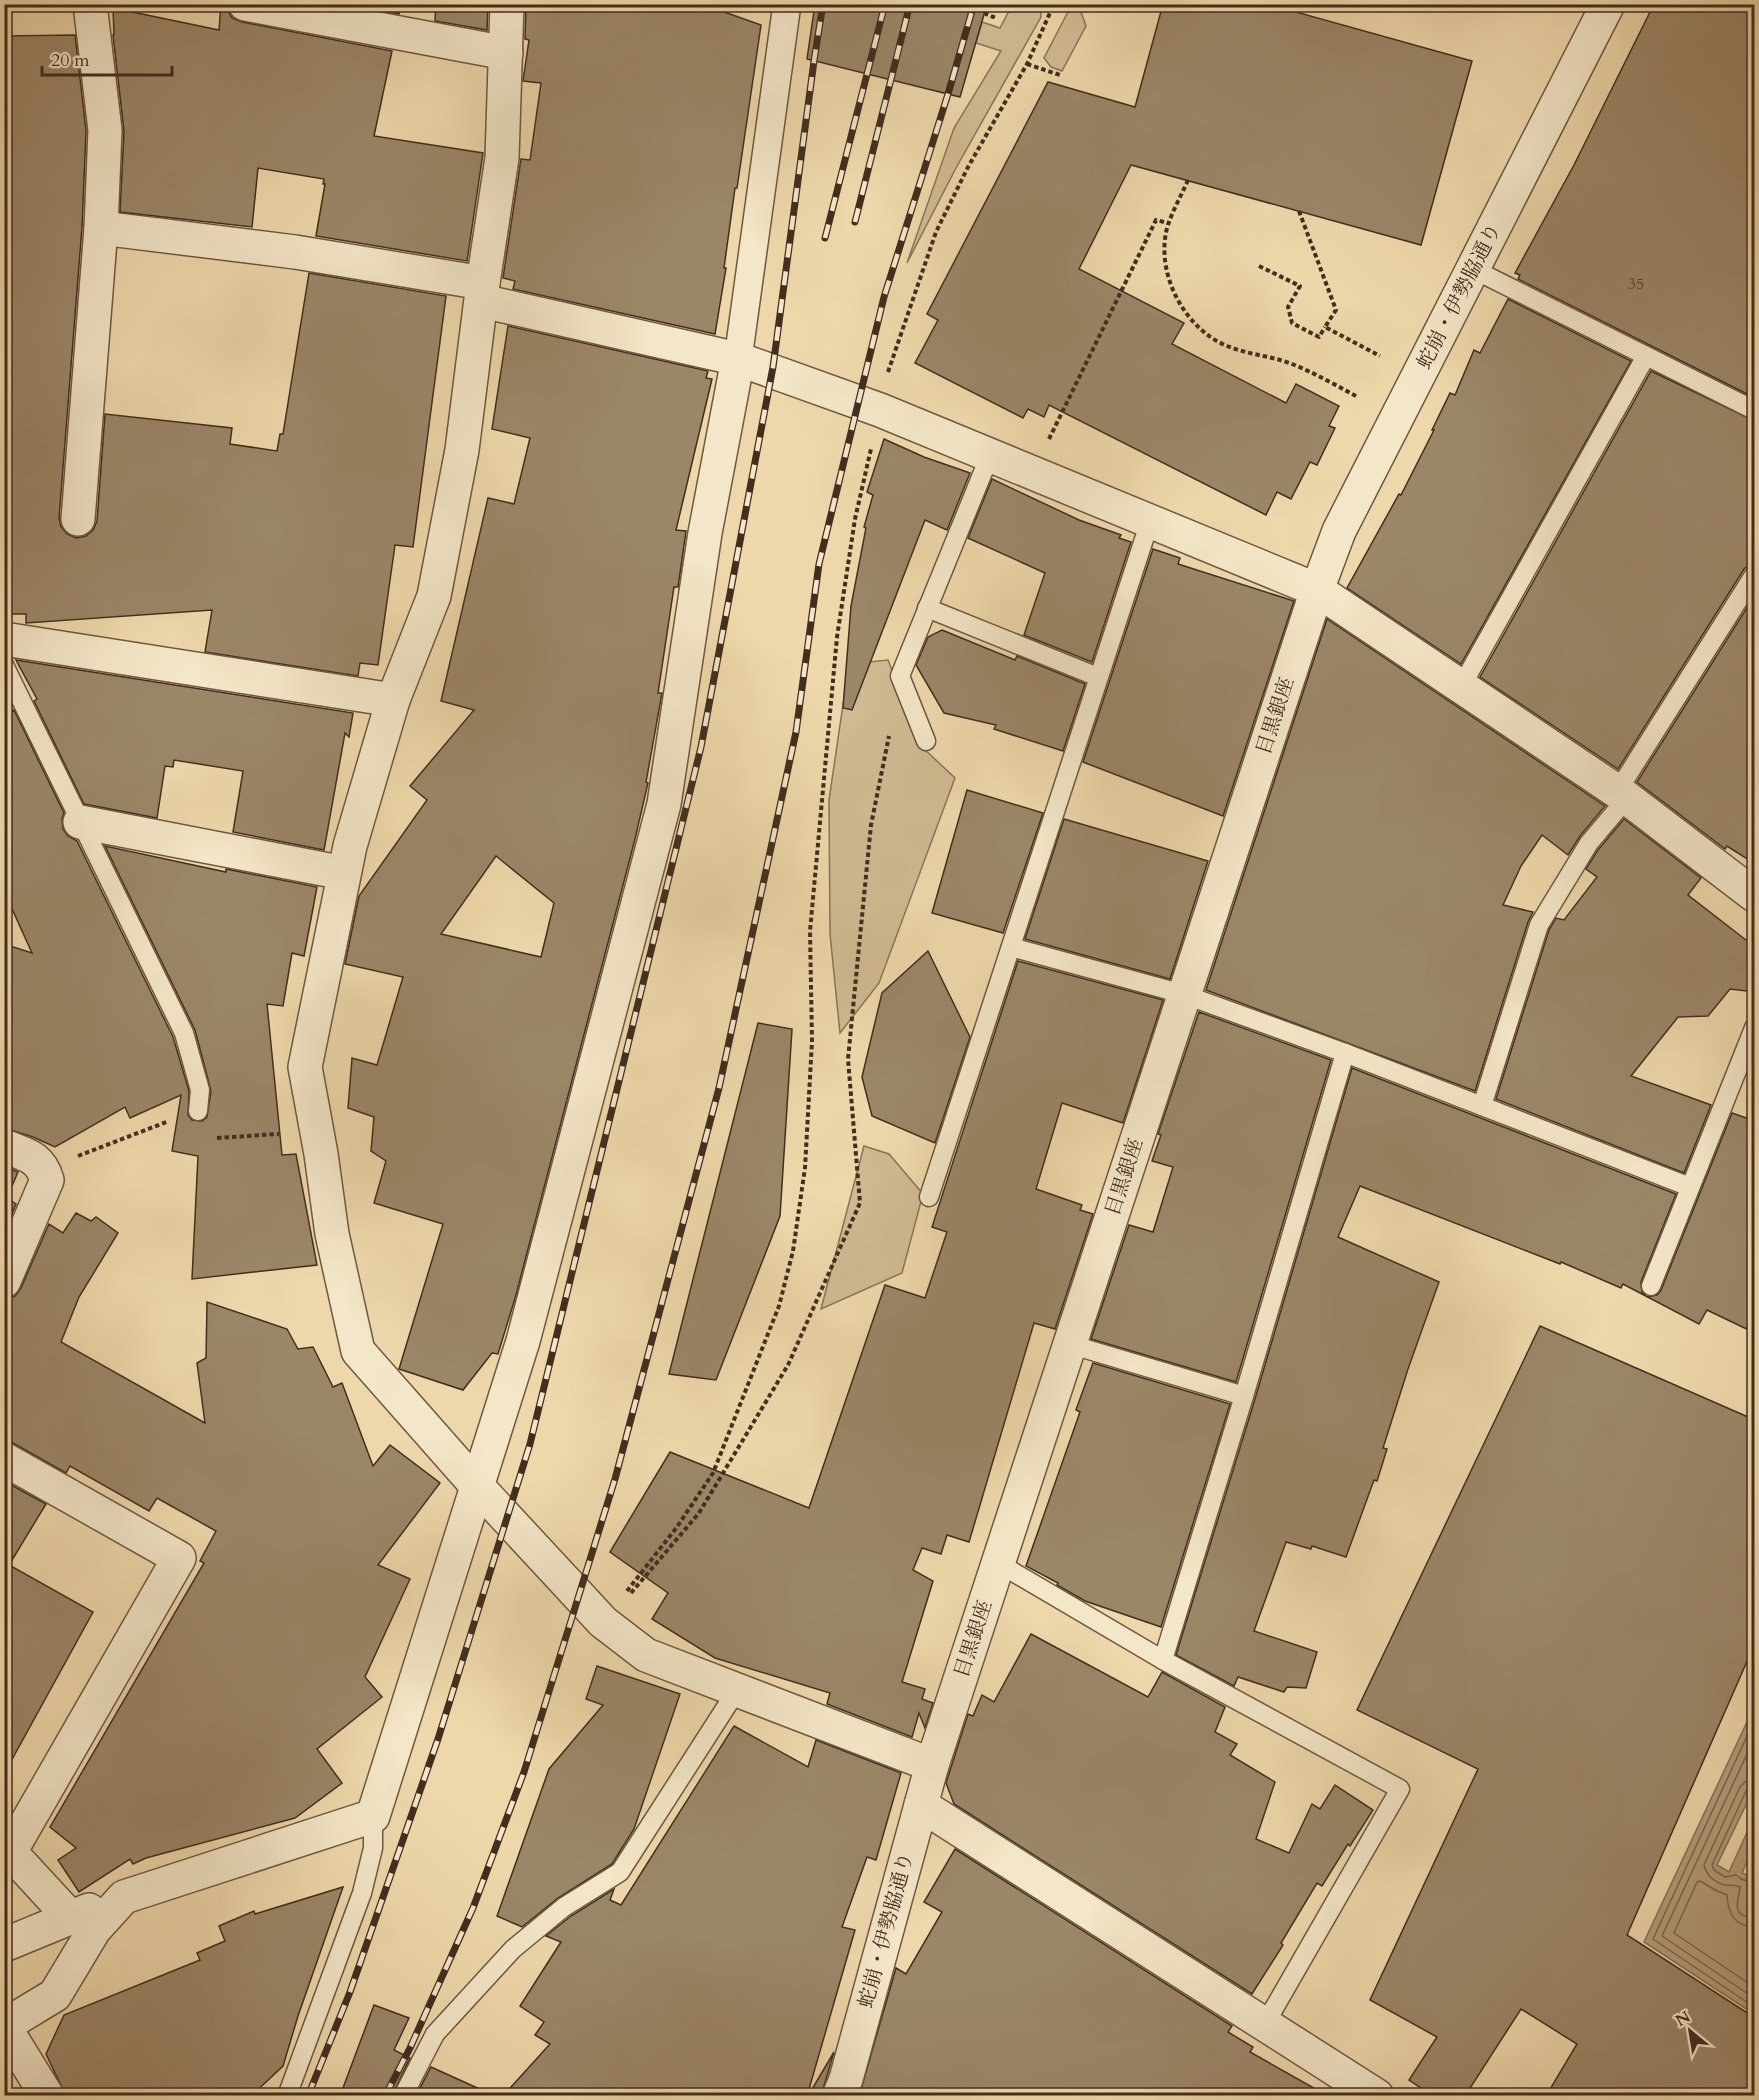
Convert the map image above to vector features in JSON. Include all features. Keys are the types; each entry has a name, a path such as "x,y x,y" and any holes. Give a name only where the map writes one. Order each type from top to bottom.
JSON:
{"street":[{"path":"78,519 101,228 105,130 90,4"},
{"path":"245,4 506,53"},
{"path":"507,4 502,158 462,450 434,596 393,700 350,846 305,1067 321,1154 332,1234 357,1351 477,1486 604,1623 646,1654 932,1765"},
{"path":"4,1945 124,1897 373,1816 523,1341 664,804 705,533 738,359 787,4"},
{"name":"蛇崩・伊勢脇通り","path":"1317,590 1339,531 1608,4"},
{"path":"101,228 295,252 482,292 738,359 880,410 1317,590 1622,795 1755,895"},
{"name":"目黒銀座","path":"932,1765 1317,590"},
{"path":"4,639 393,700"},
{"path":"80,822 344,873"},
{"path":"4,1146 36,1159 44,1169 47,1180 4,1281"},
{"path":"4,1459 179,1558 10,1852 70,1917"},
{"name":"蛇崩・伊勢脇通り","path":"850,2090 908,1848 932,1765"},
{"path":"921,1806 1377,2096"},
{"path":"47,2096 4,2026 55,1995 94,1930 124,1897"}],"lane":[{"path":"1473,269 1755,410"},
{"path":"1461,687 1646,356"},
{"path":"926,741 900,676 990,455"},
{"path":"928,1197 1150,521"},
{"path":"1482,1106 1539,925 1589,843 1622,795 1755,575"},
{"path":"927,608 1098,677"},
{"path":"4,665 184,1033 200,1089 198,1111"},
{"path":"1011,947 1183,994 1345,1053 1690,1187"},
{"path":"1651,1286 1755,1028"},
{"path":"1164,1660 1345,1053"},
{"path":"1069,1344 1244,1396"},
{"path":"998,1563 1164,1660 1400,1789 1265,2024"},
{"path":"403,2096 435,2034 513,1948 564,1907 620,1872 737,1690"},
{"path":"287,2096 362,1893 373,1848 373,1816"}],"path":[{"path":"984,14 993,17 998,4"},
{"path":"604,1623 678,1527 713,1473 779,1306 793,1251 805,1168 812,1041 810,931 837,638 855,519 887,375 936,232 968,167 1027,64 1054,4"},
{"path":"1027,64 1060,75"},
{"path":"1188,180 1168,223 1165,247 1166,270 1174,294 1188,316 1206,333 1228,347 1292,364 1358,398"},
{"path":"1259,266 1300,286 1288,307 1292,323 1319,337 1336,310 1299,211"},
{"path":"1047,442 1156,220 1168,223"},
{"path":"1325,327 1380,356"},
{"path":"604,1623 699,1513 788,1365 860,1203 848,1059 871,825 900,676"}],"shaded area":[{"path":"1012,5 1039,5 1041,6 1041,17 956,168 907,263 954,128 1001,51 976,43 982,22 1000,28"},
{"path":"1071,6 1081,12 1086,26 1062,71 1051,67 1044,58"},
{"path":"888,660 921,746 955,778 879,983 840,1033 830,934 829,800 849,664"},
{"path":"864,1146 889,1154 923,1194 902,1273 821,1309"}],"water":[{"path":"1754,1707 1754,1788 1717,1865 1729,1872 1754,1817 1754,1846 1742,1873 1754,1878 1754,1893 1749,1903 1754,1906 1754,2014 1644,1942"}],"building":[{"path":"221,4 227,4 232,18 242,22 392,51 374,136 483,153 467,261 316,236 324,179 258,168 252,227 120,212 124,131 113,35 113,8 219,30"},
{"path":"349,4 401,4 399,14"},
{"path":"436,4 488,4 487,30 435,21"},
{"path":"526,4 702,4 761,25 715,334 513,289 515,281 503,278 521,159 530,160 541,83 523,81 529,40 525,39"},
{"path":"815,4 987,4 960,97 807,59"},
{"path":"1163,4 1267,4 1472,61 1421,245 1131,165 1079,269 1184,323 1172,344 1286,403 1296,384 1339,406 1329,426 1335,428 1317,465 1310,462 1291,499 1277,492 1266,515 1049,405 1044,417 1028,409 1023,418 915,363 938,320 927,314 1048,82 1135,107"},
{"path":"1654,4 1755,4 1755,398 1518,279 1520,275 1515,273 1574,165"},
{"path":"75,35 86,131 82,227 59,518 61,527 67,534 76,538 86,536 93,530 97,521 105,414 232,428 230,444 277,451 280,434 283,434 309,273 446,296 413,547 395,545 378,665 360,663 358,676 205,652 212,610 26,623 26,614 4,614 4,130 8,87 4,87 4,36"},
{"path":"1508,299 1631,361 1461,664 1347,588 1399,494 1401,495 1450,393 1455,395 1474,350 1480,353"},
{"path":"508,326 708,371 706,378 712,379 676,530 686,531 678,587 674,587 658,693 662,693 646,782 648,783 635,839 516,1295 498,1354 492,1353 463,1390 399,1369 443,1224 374,1203 386,1161 371,1151 374,1117 348,1108 352,1058 377,1065 403,977 345,964 359,896 427,800 410,786 474,710 441,701 488,498 514,504 530,438 492,429","holes":["496,856 554,903 541,957 441,934"]},
{"path":"1651,371 1755,421 1755,564 1744,569 1618,769 1480,677"},
{"path":"884,439 924,457 970,473 947,530 925,520 852,710 843,708 851,606 866,528 864,527 873,495 867,492"},
{"path":"992,479 1079,520 1121,535 1119,538 1131,542 1092,662 1024,635 1045,573 968,538"},
{"path":"1153,549 1180,558 1178,564 1294,601 1223,816 1083,762"},
{"path":"1755,595 1755,864 1727,846 1725,849 1637,782"},
{"path":"1327,619 1605,806 1580,836 1568,855 1542,835 1521,866 1503,905 1533,912 1475,1091 1206,990"},
{"path":"942,630 1015,660 1017,656 1085,684 1063,751 994,729 996,725 944,713 916,665 928,637"},
{"path":"16,660 353,713 349,737 345,733 324,850 233,832 243,771 174,760 173,767 165,766 157,818 84,804 34,701 37,699"},
{"path":"14,710 64,813 63,829 68,836 77,841 173,1037 189,1091 188,1115 192,1120 202,1121 207,1117 211,1091 195,1030 105,846 226,872 226,869 317,887 304,956 292,953 283,1006 267,1004 282,1155 296,1154 317,1265 192,1279 198,1156 172,1151 181,1095 130,1118 125,1107 55,1147 4,1128 4,944 32,953 4,891 4,715"},
{"path":"967,790 1043,813 1003,933 932,913"},
{"path":"1064,819 1208,861 1170,979 1025,939"},
{"path":"1624,819 1701,878 1688,895 1755,947 1755,992 1730,989 1708,1016 1678,1017 1631,1076 1711,1105 1684,1173 1496,1099 1549,930 1556,918 1564,920 1597,877 1586,869 1598,850"},
{"path":"928,951 970,1037 935,1143 872,1116 862,1077 882,993"},
{"path":"1018,961 1163,1000 1123,1123 1062,1103 1036,1189 1082,1205 1080,1210 1093,1214 1055,1329 1034,1323 969,1542 947,1535 941,1554 922,1548 913,1570 933,1581 902,1682 925,1689 922,1699 933,1703 925,1728 919,1713 912,1737 827,1704 830,1693 715,1658 652,1619 668,1593 610,1552 670,1452 809,1508 885,1285 925,1298 947,1232 932,1227"},
{"path":"1199,1012 1331,1060 1236,1382 1091,1339 1129,1225 1153,1232 1173,1167 1152,1161 1161,1135 1158,1134"},
{"path":"758,1023 792,1029 780,1216 716,1380 669,1374"},
{"path":"1352,1068 1676,1194 1641,1282 1642,1292 1646,1296 1623,1284 1621,1288 1561,1262 1560,1264 1360,1186 1338,1237 1439,1282 1383,1448 1387,1449 1377,1481 1374,1480 1346,1557 1312,1546 1311,1549 1286,1542 1254,1631 1317,1652 1306,1688 1287,1687 1284,1692 1238,1677 1234,1686 1176,1655 1255,1399"},
{"path":"1732,1113 1755,1121 1755,1333 1707,1310 1699,1324 1648,1297 1657,1295 1661,1290"},
{"path":"4,1166 18,1172 7,1198 16,1204 4,1232"},
{"path":"76,1213 91,1221 96,1217 118,1233 79,1297 61,1342 205,1423 197,1363 206,1358 207,1302 287,1329 298,1349 313,1347 333,1387 342,1383 373,1466 390,1445 440,1483 378,1565 410,1579 365,1677 382,1697 317,1749 342,1783 295,1818 146,1858 133,1864 130,1859 79,1892 58,1860 76,1848 50,1827 204,1563 200,1561 216,1531 157,1498 149,1511 70,1466 66,1473 4,1440 4,1299 15,1296 21,1288 49,1224 63,1233"},
{"path":"1540,1326 1755,1420 1755,1643 1627,1935 1755,2018 1755,2096 1546,2096 1577,2044 1521,2009 1465,2096 1433,2096 1409,2080 1437,2037 1370,2000 1478,1769 1357,1710"},
{"path":"1093,1363 1230,1404 1161,1627 1085,1601 1026,1566 1080,1412 1076,1410"},
{"path":"4,1481 46,1504 9,1565 93,1612 4,1774"},
{"path":"1031,1634 1148,1697 1162,1672 1225,1707 1215,1732 1237,1744 1230,1755 1275,1782 1256,1839 1289,1853 1312,1804 1320,1809 1335,1785 1373,1810 1350,1846 1348,1844 1322,1886 1317,1883 1281,1943 1283,1945 1252,1994 954,1804 946,1783 968,1714 973,1716 982,1695 994,1702"},
{"path":"597,1666 680,1694 634,1829 612,1864 558,1898 522,1927 497,1916 549,1769 603,1705 586,1699"},
{"path":"734,1726 808,1767 816,1740 901,1773 876,1860 867,1857 842,1927 855,1930 807,2096 503,2096 550,2044 535,2035 544,2022 520,2006 561,1942 546,1936 571,1916 614,1889 610,1900 621,1905"},
{"path":"955,1849 1232,2026 1228,2032 1253,2047 1250,2052 1328,2096 859,2096 896,1968 906,1974 942,1912 924,1902"},
{"path":"343,1887 283,2066 251,2096 66,2096 46,2054 64,2015 200,1960 197,1953 225,1941 219,1926 254,1911 255,1914"},
{"path":"374,2005 409,2018 394,2050 410,2058 392,2096 340,2096"},
{"path":"834,2052 821,2096 808,2096"},
{"path":"431,2067 495,2096 416,2096"}],"railway":[{"path":"308,2096 350,1992 438,1739 530,1444 701,747 773,367 823,4"},
{"path":"825,238 885,4"},
{"path":"855,222 910,4"},
{"path":"385,2096 410,2048 473,1908 524,1772 615,1479 719,1088 796,732 819,564 884,297 974,4"}]}
